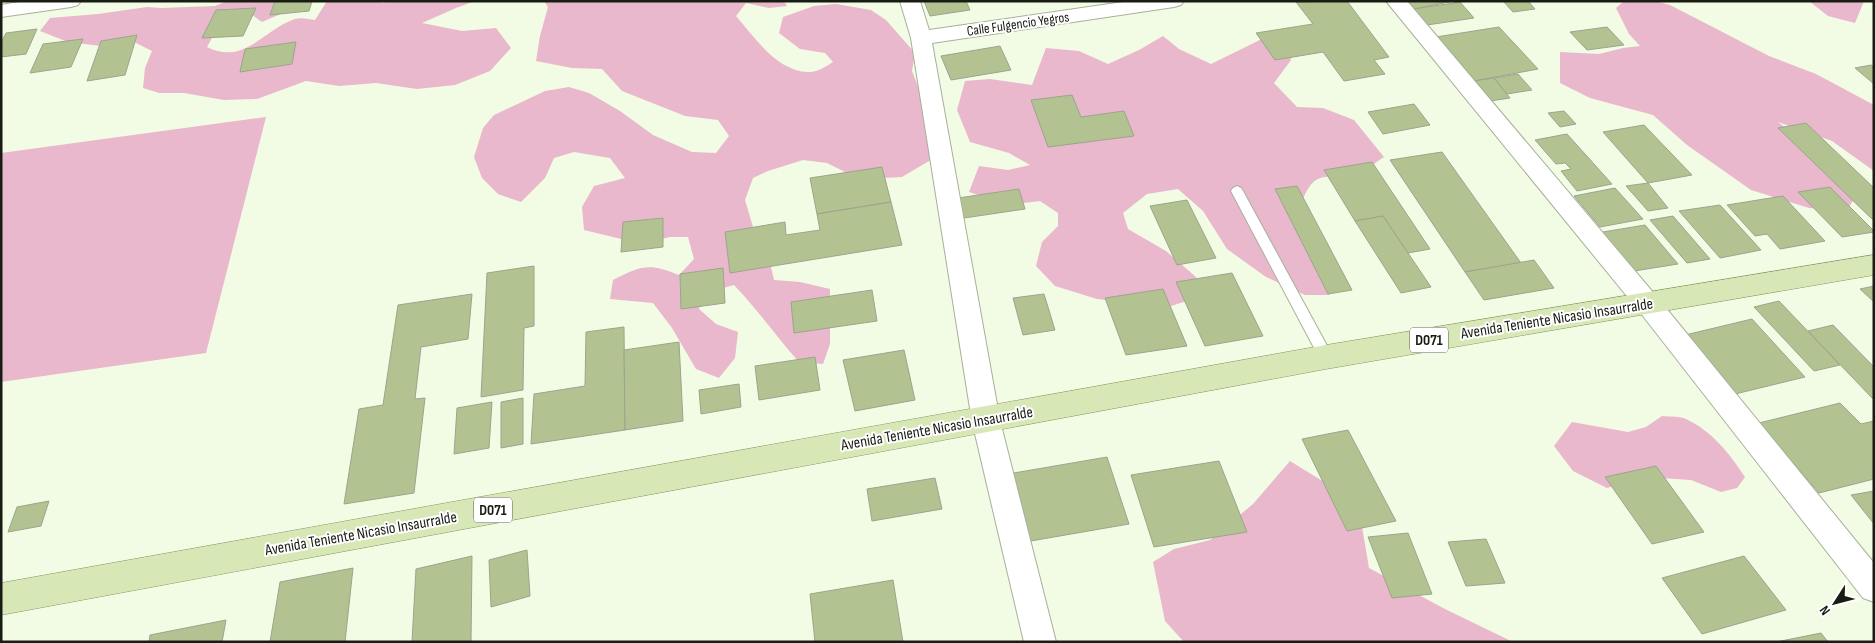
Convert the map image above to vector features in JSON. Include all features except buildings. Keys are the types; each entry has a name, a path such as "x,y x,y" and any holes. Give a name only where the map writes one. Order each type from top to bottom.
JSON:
{"main road":[{"name":"Avenida Teniente Nicasio Insaurralde","path":"1,599 986,421 1326,357 1874,265"}],"street":[{"path":"1,10 71,1"},
{"path":"910,1 921,38 986,421 1040,642"},
{"name":"Calle Fulgencio Yegros","path":"921,38 1174,1"},
{"path":"1396,1 1648,304 1874,587"}],"lane":[{"path":"1237,191 1326,357"}],"shaded area":[{"path":"227,1 297,1 283,13 262,22 248,12 218,27 207,47 220,52 232,52 243,49 295,19 315,20 327,1 380,1 383,3 389,1 475,1 422,23 462,31 496,28 511,48 490,71 455,85 417,89 376,83 339,86 306,81 257,99 224,100 184,93 159,93 143,88 145,68 152,51 134,42 109,47 68,42 40,31 50,18 147,7 215,6"},
{"path":"544,1 784,1 787,6 769,8 746,3 736,16 759,43 777,60 786,66 808,72 818,70 833,62 825,53 800,49 779,33 783,17 814,6 836,4 871,10 886,20 915,53 912,71 924,102 934,158 902,177 883,178 851,175 827,163 803,160 768,171 753,178 745,200 753,227 768,254 774,280 800,282 830,289 830,344 823,364 799,362 734,285 705,293 699,309 716,324 738,332 735,358 719,378 696,369 672,328 653,303 610,299 613,280 631,271 653,267 679,275 694,259 688,237 670,237 642,244 584,230 582,207 594,186 625,178 610,158 574,152 554,158 545,178 521,202 498,194 482,178 474,157 483,128 494,115 545,91 569,87 589,93 620,111 653,135 692,152 716,153 729,136 718,120 685,116 622,91 602,69 572,68 536,61 540,36 548,7"},
{"path":"1624,1 1655,1 1670,5 1769,56 1816,74 1874,105 1874,171 1832,141 1778,122 1821,155 1858,193 1847,210 1809,208 1751,190 1687,145 1653,115 1590,98 1560,83 1560,52 1599,54 1640,46 1629,34 1616,8"},
{"path":"1809,1 1864,1 1855,23 1828,16"},
{"path":"1163,36 1179,49 1211,64 1268,36 1288,40 1291,60 1274,83 1297,107 1323,108 1354,120 1384,157 1360,172 1316,180 1306,193 1300,206 1330,270 1329,295 1305,295 1266,277 1227,249 1203,211 1178,189 1147,194 1123,213 1128,229 1166,251 1196,277 1193,299 1171,306 1097,299 1055,286 1036,266 1042,242 1058,226 1058,213 1040,201 1009,205 969,192 979,166 1008,170 1030,165 1009,153 970,142 957,110 965,81 990,79 1032,85 1046,48 1079,51 1108,64 1139,50"},
{"path":"266,117 206,353 1,382 1,153"},
{"path":"1662,416 1686,419 1712,437 1727,452 1745,477 1737,488 1721,492 1691,480 1645,477 1607,488 1573,471 1554,446 1572,422 1628,432 1646,427"},
{"path":"1290,461 1358,503 1369,568 1443,608 1513,642 1184,642 1165,621 1153,562 1174,549 1210,540 1253,504"}]}
